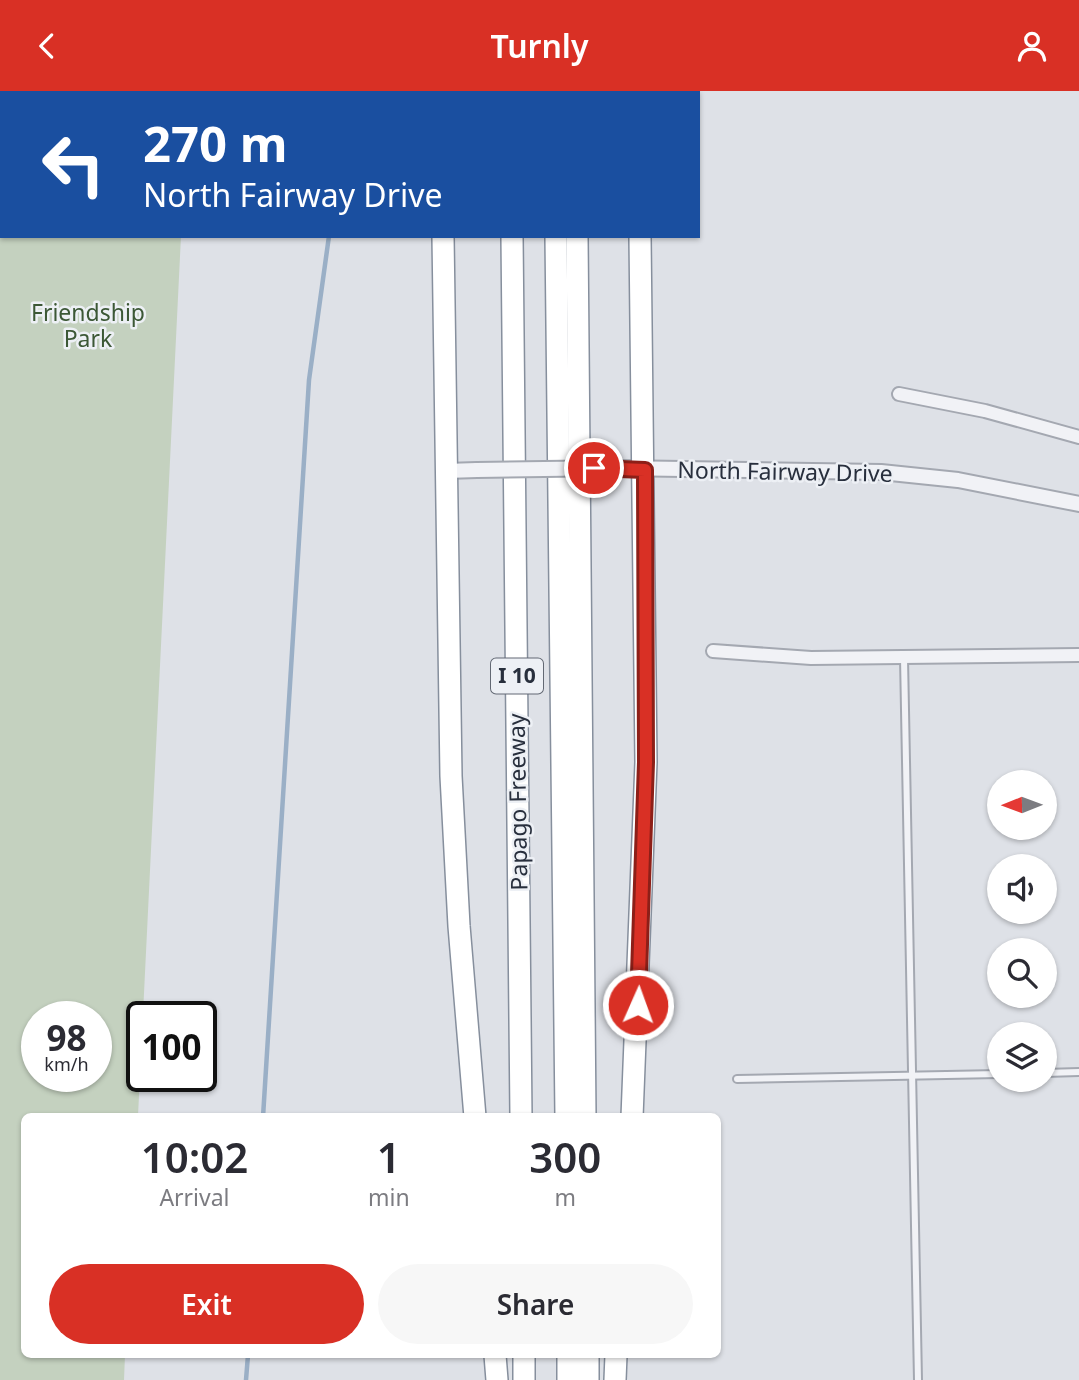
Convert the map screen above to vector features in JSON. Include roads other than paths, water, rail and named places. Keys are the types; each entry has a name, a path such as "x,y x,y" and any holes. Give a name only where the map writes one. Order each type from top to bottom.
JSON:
{"highway":[{"path":"443,238 451,776 459,926 475,1113"},
{"name":"Papago Freeway","path":"512,238 521,1113"},
{"path":"556,238 566,1113"},
{"path":"577,238 585,1113"},
{"path":"632,1113 645,788 645,470 640,238"},
{"path":"495,1358 497,1380"},
{"path":"524,1358 524,1380"},
{"path":"568,1358 568,1380"},
{"path":"588,1358 588,1380"},
{"path":"615,1380 616,1358"}],"street":[{"path":"899,394 985,411 1079,437"},
{"name":"North Fairway Drive","path":"446,471 617,468 881,472 958,480 1079,504"},
{"path":"713,651 811,658 1079,655"}],"lane":[{"path":"904,659 918,1380"},
{"path":"1057,1073 1079,1073"},
{"path":"737,1079 987,1074"}],"waterway":[{"path":"263,1113 309,380 329,238"},
{"path":"246,1380 248,1358"}],"park label":[{"name":"Friendship Park","path":"88,326"}]}
